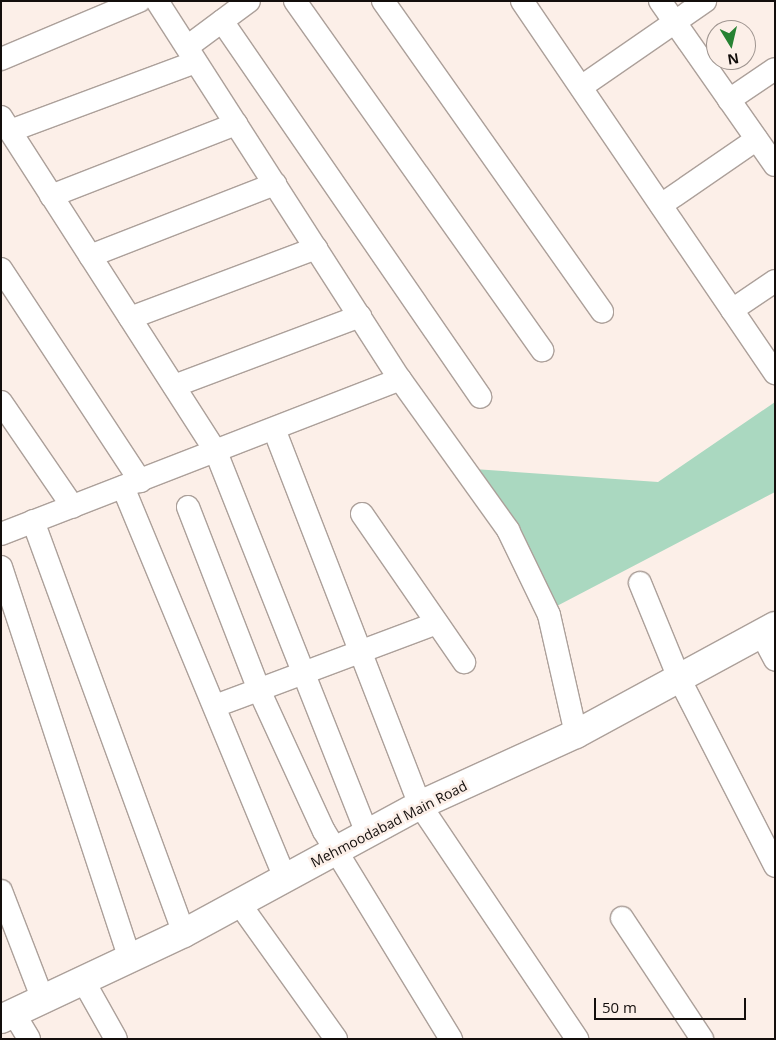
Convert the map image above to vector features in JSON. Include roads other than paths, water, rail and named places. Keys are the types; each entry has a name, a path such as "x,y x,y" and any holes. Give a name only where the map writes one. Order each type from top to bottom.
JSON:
{"main road":[{"name":"Mehmoodabad Main Road","path":"7,1016 84,982 184,933 420,805 576,734 768,630"}],"street":[{"path":"1,59 139,1"},
{"path":"157,1 400,379 508,530 549,615 576,734"},
{"path":"248,1 222,21 192,54 6,124 216,452 367,834"},
{"path":"294,1 542,350"},
{"path":"384,1 602,312"},
{"path":"522,1 775,373"},
{"path":"660,1 773,159"},
{"path":"581,87 705,1"},
{"path":"222,21 480,397"},
{"path":"729,100 775,69"},
{"path":"52,196 236,124"},
{"path":"661,205 757,139"},
{"path":"90,256 275,184"},
{"path":"130,318 316,248"},
{"path":"1,269 131,484 215,706 285,878"},
{"path":"732,310 775,281"},
{"path":"174,386 360,316"},
{"path":"3,531 216,452 400,379"},
{"path":"1,402 73,506"},
{"path":"274,429 420,805 577,1039"},
{"path":"188,507 258,690 334,851 450,1039"},
{"path":"362,514 464,662"},
{"path":"33,521 184,933"},
{"path":"1,567 130,960"},
{"path":"640,583 680,678 775,866"},
{"path":"215,706 437,623"},
{"path":"768,630 775,659"},
{"path":"1,891 43,1000"},
{"path":"239,903 336,1039"},
{"path":"622,918 702,1039"},
{"path":"84,982 116,1039"},
{"path":"7,1016 29,1039"}]}
